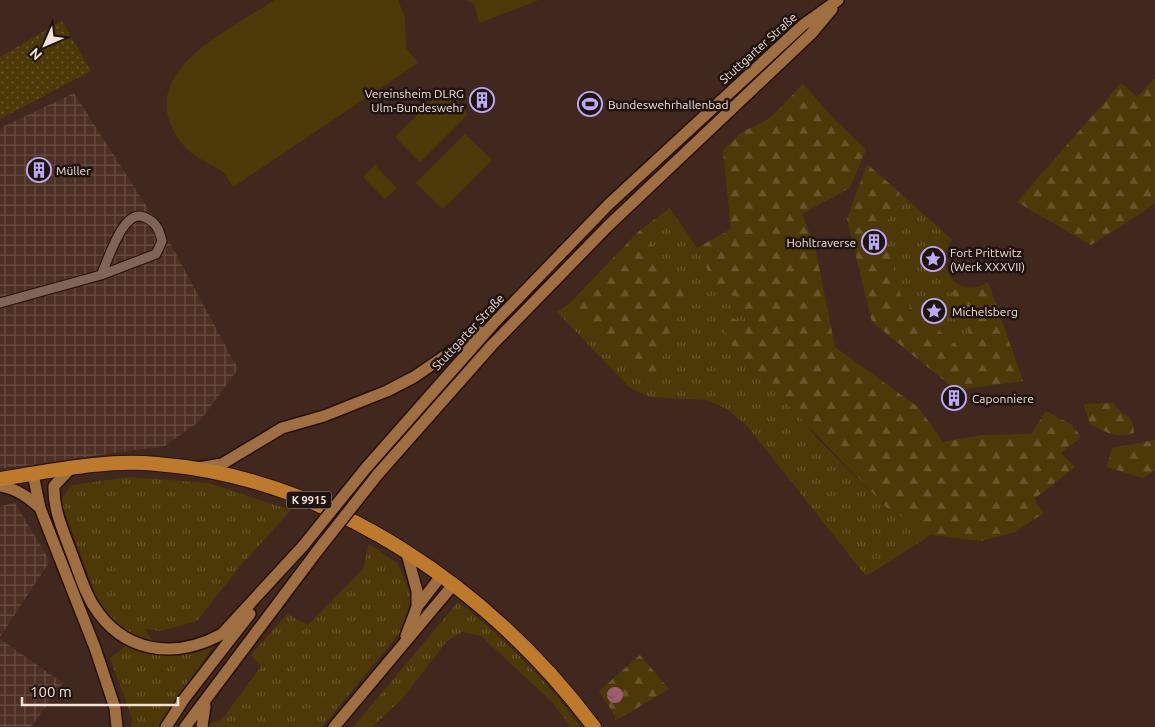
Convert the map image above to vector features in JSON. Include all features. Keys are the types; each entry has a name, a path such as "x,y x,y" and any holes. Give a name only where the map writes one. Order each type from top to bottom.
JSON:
{"main road":[{"name":"Stuttgarter Straße","path":"166,727 184,699 366,468 494,323 609,204 803,25 839,0"},
{"name":"Stuttgarter Straße","path":"185,727 206,702 318,550 378,474 492,346 608,226 812,33 839,0"},
{"path":"194,468 222,464 274,432 324,416 387,391 414,377 494,323"},
{"name":"K 9915","path":"0,479 110,463 156,464 194,468 257,482 315,502 407,554 453,585 499,624 550,674 594,727"},
{"path":"70,469 54,486 53,502 80,576 92,603 104,620 138,644 165,650 186,649 206,643 222,634 303,546"},
{"path":"33,474 40,508 95,648 115,708 118,727"},
{"path":"0,486 11,488 26,496 40,508"},
{"path":"407,554 417,591 417,607"},
{"path":"404,641 417,607 441,576"},
{"path":"334,727 404,641 421,624 453,585"},
{"path":"202,727 201,719 206,702"}],"street":[{"path":"0,303 101,275 156,254 162,241 159,229 152,221 141,216 131,218 122,228 101,275"}],"shaded area":[{"path":"74,93 170,243 238,369 200,421 165,446 0,469 0,128"},
{"path":"15,503 50,561 0,637 0,506"},
{"path":"0,639 63,683 31,727 0,727"}],"green space":[{"path":"275,0 398,0 405,18 406,48 418,63 233,187 221,170 196,156 184,146 169,121 167,98 175,77 190,58 210,41"},
{"path":"466,0 539,0 479,23 474,4"},
{"path":"62,21 91,71 0,119 0,57"},
{"path":"1155,78 1155,204 1091,245 1017,202 1121,83 1137,97"},
{"path":"803,84 833,118 866,150 850,188 802,214 815,247 835,347 918,407 943,442 982,435 1031,434 1046,411 1072,425 1081,437 1061,453 1075,467 1034,499 1044,513 1015,532 981,541 931,535 887,508 733,348 721,323 720,313 747,324 743,302 714,284 697,248 731,229 723,150 742,132 767,120"},
{"path":"443,89 468,114 420,162 395,137"},
{"path":"465,134 492,160 443,209 416,183"},
{"path":"867,164 900,193 883,231 902,300 961,349 975,347 939,263 942,244 947,235 952,240 947,250 945,261 951,278 958,284 967,287 977,287 988,282 1023,381 956,390 872,322 847,219"},
{"path":"375,165 397,188 385,199 363,177"},
{"path":"900,193 947,235 939,254 939,263 975,347 961,349 902,300 883,231"},
{"path":"670,208 697,248 714,284 743,302 747,324 720,313 816,437 887,508 931,535 866,576 748,427 727,409 706,400 650,397 630,388 557,312 569,304 652,389 672,329 690,290 640,230"},
{"path":"640,230 690,290 672,329 652,389 569,304"},
{"path":"1114,403 1132,421 1134,433 1117,435 1090,424 1083,404"},
{"path":"1155,440 1155,471 1143,478 1107,467 1112,448"},
{"path":"129,477 208,483 291,510 241,565 197,621 160,631 145,629 152,640 212,648 159,727 131,727 132,718 110,658 125,647 98,601 60,500 72,485"},
{"path":"369,544 397,563 412,596 403,629 322,727 201,727 222,719 261,667 251,655 287,614 308,625 363,569"},
{"path":"458,602 524,660 581,727 571,727 551,701 481,636 462,632 447,641 401,700 372,727 353,727"},
{"path":"640,655 669,689 615,721 615,716 599,691"}],"water":[{"path":"615,687 623,695 615,703 607,695"}],"place":[{"name":"Vereinsheim DLRG Ulm-Bundeswehr","path":"482,100"},
{"name":"Bundeswehrhallenbad","path":"590,104"},
{"name":"Müller","path":"39,170"},
{"name":"Hohltraverse","path":"874,242"},
{"name":"Fort Prittwitz (Werk XXXVII)","path":"933,259"},
{"name":"Michelsberg","path":"934,311"},
{"name":"Caponniere","path":"954,398"}]}
